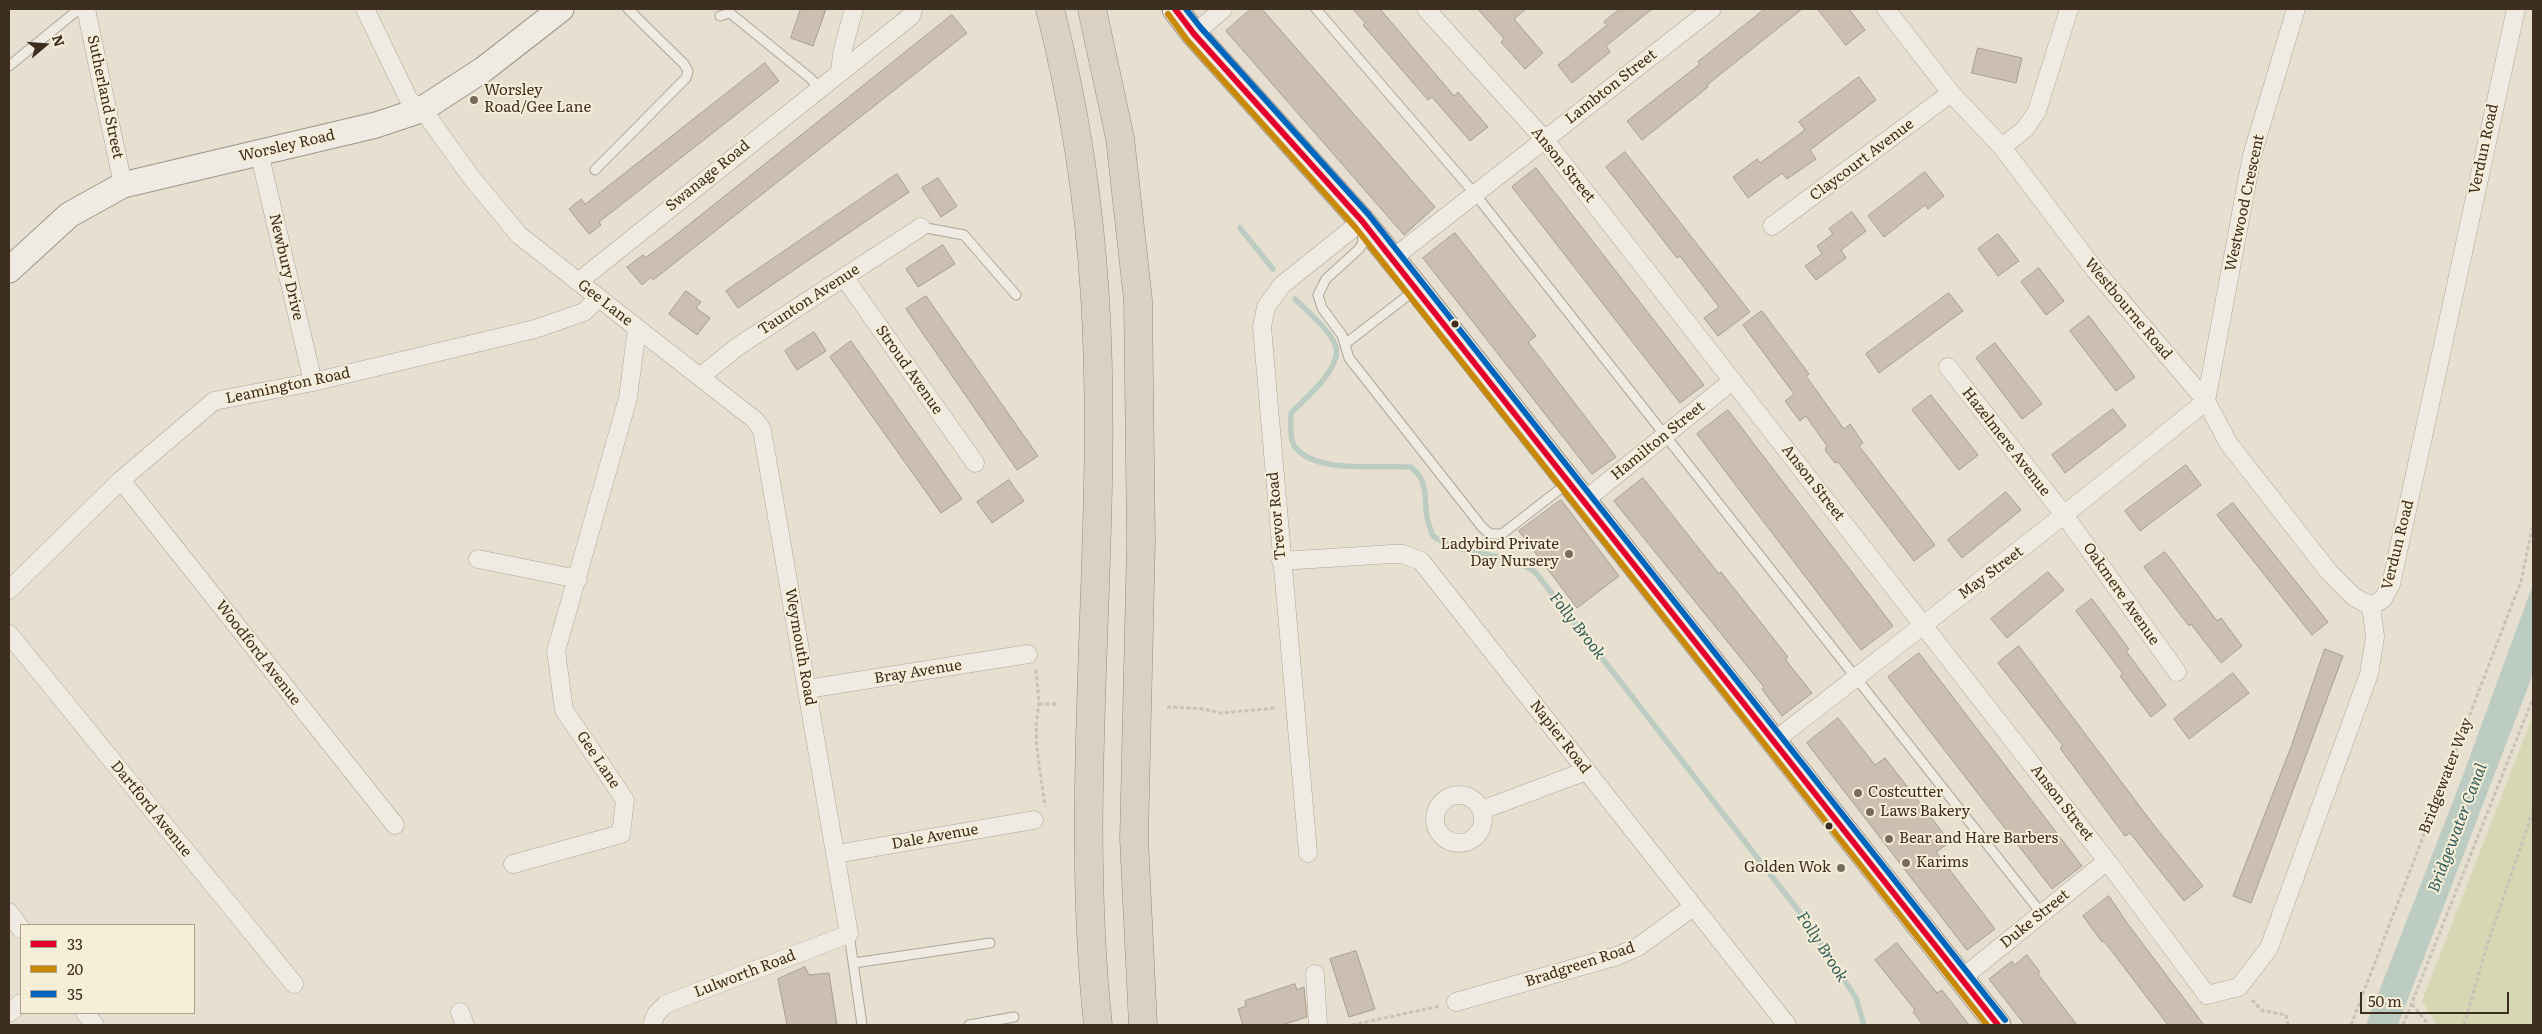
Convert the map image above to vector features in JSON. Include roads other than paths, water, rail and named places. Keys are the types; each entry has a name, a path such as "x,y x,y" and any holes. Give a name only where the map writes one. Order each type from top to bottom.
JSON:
{"highway":[{"path":"1050,9 1064,66 1079,149 1089,220 1095,299 1098,418 1089,836 1091,920 1098,1025"},
{"path":"1092,9 1120,138 1138,300 1141,542 1134,839 1143,1025"}],"main road":[{"name":"Worsley Road","path":"9,270 69,215 123,185 376,125 421,110 484,69 561,9"},
{"path":"1175,9 1194,34 1393,258 1998,1025"}],"street":[{"name":"Sutherland Street","path":"86,9 123,185"},
{"name":"Gee Lane","path":"365,9 409,100 421,110 519,236 636,328 628,398 556,651 564,710 625,800 620,834 513,864"},
{"path":"840,71 843,49 854,9"},
{"name":"Swanage Road","path":"578,282 911,16 913,9"},
{"path":"1194,34 1223,9"},
{"name":"Anson Street","path":"1426,9 1544,139 2107,861 2187,968"},
{"name":"Lambton Street","path":"1393,258 1712,9"},
{"name":"Westbourne Road","path":"1886,9 1951,93 2002,148 2095,270 2206,401 2229,444 2329,572 2354,597 2370,606"},
{"path":"2002,148 2025,129 2037,111 2069,9"},
{"name":"Westwood Crescent","path":"2206,401 2252,155 2296,9"},
{"name":"Verdun Road","path":"2187,968 2207,996 2239,987 2269,948 2370,674 2376,637 2370,606 2383,600 2391,584 2516,9"},
{"name":"Claycourt Avenue","path":"1772,226 1951,93"},
{"name":"Newbury Drive","path":"259,152 313,382"},
{"name":"Trevor Road","path":"1308,853 1262,338 1263,317 1273,296 1282,285 1362,221"},
{"name":"Taunton Avenue","path":"700,377 737,347 921,227"},
{"name":"Stroud Avenue","path":"844,277 975,463"},
{"name":"Leamington Road","path":"9,590 121,480 214,401 313,382 536,329 584,312 598,298"},
{"name":"Weymouth Road","path":"636,328 755,420 762,430 849,934"},
{"name":"Hazelmere Avenue","path":"1948,367 2065,516"},
{"name":"Hamilton Street","path":"1576,492 1665,436 1732,382"},
{"name":"May Street","path":"1773,742 1923,624 2065,516 2206,401"},
{"name":"Woodford Avenue","path":"121,480 395,825"},
{"name":"Oakmere Avenue","path":"2065,516 2176,672"},
{"name":"Napier Road","path":"1281,561 1403,554 1421,561 1787,1025"},
{"path":"478,559 578,578"},
{"name":"Dartford Avenue","path":"9,634 294,984"},
{"name":"Bray Avenue","path":"808,689 1028,654"},
{"path":"1482,810 1586,771"},
{"name":"Dale Avenue","path":"836,854 1034,820"},
{"name":"Duke Street","path":"1962,978 2107,861"},
{"name":"Bradgreen Road","path":"1456,1002 1618,956 1638,947 1693,907"},
{"path":"9,912 20,928"},
{"name":"Lulworth Road","path":"652,1025 656,1014 666,1004 849,934"},
{"path":"1315,974 1318,1025"},
{"path":"9,1013 20,1004"},
{"path":"86,1014 94,1025"}],"lane":[{"path":"9,66 79,9"},
{"path":"595,170 686,78 688,71 684,64 628,9"},
{"path":"1316,9 1475,194 2042,914"},
{"path":"720,16 730,12 810,78 819,88"},
{"path":"1362,221 1363,243 1359,249 1326,279 1318,295 1322,308 1345,344 1349,358 1482,527 1490,534 1502,534 1576,492"},
{"path":"921,227 964,235 1016,295"},
{"path":"1345,344 1417,289"},
{"name":"Weymouth Road","path":"849,934 862,1025"},
{"path":"854,963 990,942"},
{"path":"969,1025 1014,1018"}],"water":[{"name":"Bridgewater Canal","path":"2533,584 2533,673 2530,682 2398,1025 2366,1025 2462,778"}],"waterway":[{"name":"Folly Brook","path":"1240,228 1273,269"},
{"name":"Folly Brook","path":"1295,299 1318,322 1334,341 1336,347 1336,356 1328,374 1313,392 1291,413 1291,435 1295,447 1304,456 1333,465 1411,467 1421,479 1425,490 1427,520 1433,536 1454,547 1517,562 1536,573 1805,919 1856,998 1864,1025"}],"place":[{"name":"Worsley Road/Gee Lane","path":"474,100"},
{"name":"Ladybird Private Day Nursery","path":"1569,554"},
{"name":"Costcutter","path":"1858,793"},
{"name":"Laws Bakery","path":"1870,812"},
{"name":"Bear and Hare Barbers","path":"1889,839"},
{"name":"Karims","path":"1906,863"},
{"name":"Golden Wok","path":"1841,868"}]}
